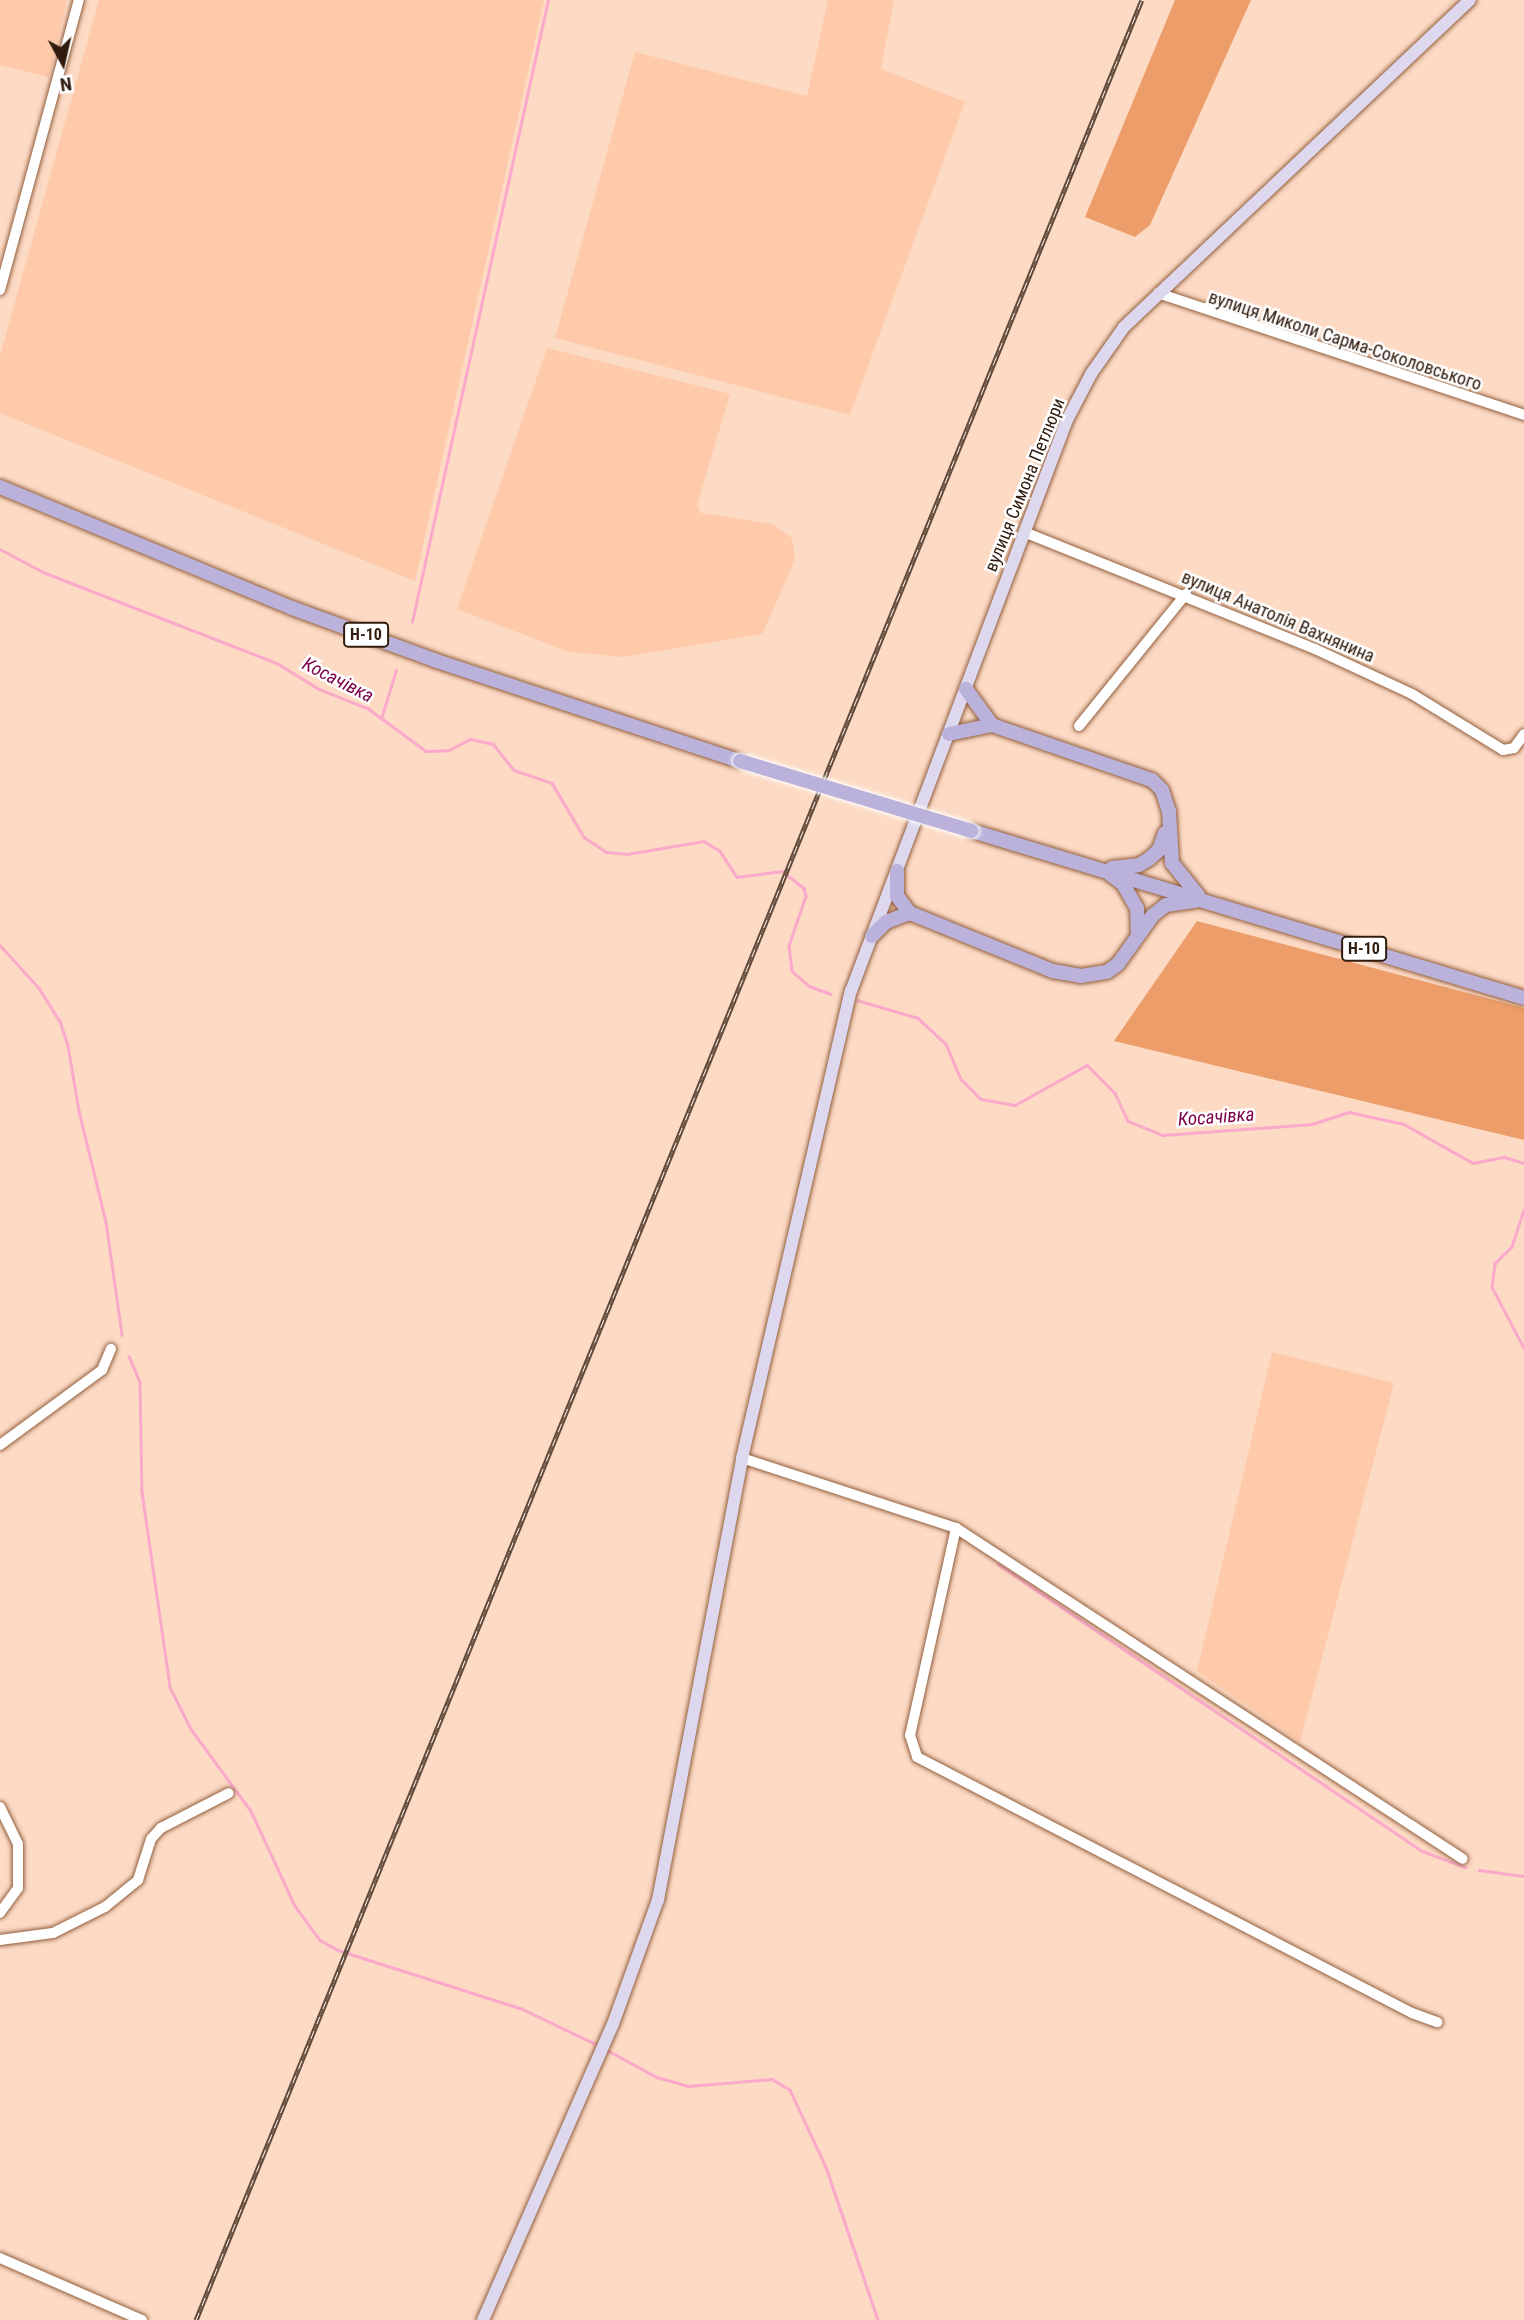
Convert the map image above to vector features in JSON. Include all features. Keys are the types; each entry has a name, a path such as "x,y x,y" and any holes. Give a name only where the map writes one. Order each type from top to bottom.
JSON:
{"main road":[{"name":"Н-10","path":"0,487 421,656 740,761 1524,998"},
{"path":"966,689 992,724"},
{"path":"949,734 992,724 1152,780 1163,790 1169,811 1172,863 1184,882 1205,900"},
{"path":"1101,868 1126,868 1149,859 1159,850 1169,811"},
{"path":"1101,868 1131,895 1137,908 1138,937"},
{"path":"897,871 897,896 910,913 1053,971 1081,976 1107,972 1138,937 1153,915 1167,905 1205,900"},
{"path":"872,936 886,922 910,913"}],"street":[{"path":"0,290 79,0"},
{"name":"вулиця Симона Петлюри","path":"483,2320 603,2047 658,1900 742,1458 851,991 1068,420 1091,374 1118,334 1158,293 1470,0"},
{"name":"вулиця Миколи Сарма-Соколовського","path":"1158,293 1524,415"},
{"name":"вулиця Анатолія Вахнянина","path":"1024,532 1186,594 1412,694 1508,751 1524,734"},
{"path":"1079,726 1186,594"},
{"path":"0,1445 103,1370 111,1349"},
{"path":"742,1458 956,1528 1463,1859"},
{"path":"956,1528 911,1735 917,1757 1412,2014 1437,2022"},
{"path":"0,1940 53,1933 105,1907 138,1880 151,1839 161,1828 229,1793"},
{"path":"0,1807 18,1844 18,1888 0,1913"},
{"path":"0,2258 142,2320"}],"shaded area":[{"path":"0,0 67,0 49,77 0,65"},
{"path":"99,0 544,0 415,581 0,413 0,356"},
{"path":"828,0 894,0 881,69 965,102 850,415 555,338 635,52 807,96"},
{"path":"1175,0 1251,0 1150,225 1135,237 1085,217"},
{"path":"547,348 730,394 697,505 701,513 772,524 792,538 795,560 762,634 623,657 569,652 457,609"},
{"path":"1197,921 1524,1008 1524,1140 1114,1041"},
{"path":"1272,1352 1394,1383 1300,1742 1197,1671"}],"waterway":[{"path":"412,622 548,0"},
{"name":"Косачівка","path":"0,549 43,572 277,663 319,689 369,709 426,751 449,750 470,739 493,744 514,770 552,783 584,837 606,852 627,854 704,841 720,851 737,877 782,871 804,888 806,896 789,946 792,971 809,986 831,994"},
{"path":"381,719 396,670"},
{"path":"0,945 39,988 60,1021 68,1046 79,1111 106,1222 122,1335"},
{"name":"Косачівка","path":"857,1000 918,1018 946,1044 961,1079 981,1099 1015,1105 1087,1065 1115,1093 1128,1121 1163,1135 1312,1124 1349,1112 1404,1124 1473,1163 1504,1157 1524,1163"},
{"name":"Косачівка","path":"1524,1210 1512,1247 1495,1264 1492,1287 1524,1348"},
{"path":"129,1356 140,1382 142,1492 170,1687 191,1729 251,1811 295,1906 320,1940 338,1950 520,2008 598,2045"},
{"path":"998,1564 1422,1851 1465,1867"},
{"path":"1479,1870 1524,1876"},
{"path":"607,2050 657,2077 689,2086 772,2079 790,2090 826,2167 878,2320"}],"railway":[{"path":"196,2320 1142,0"}]}
